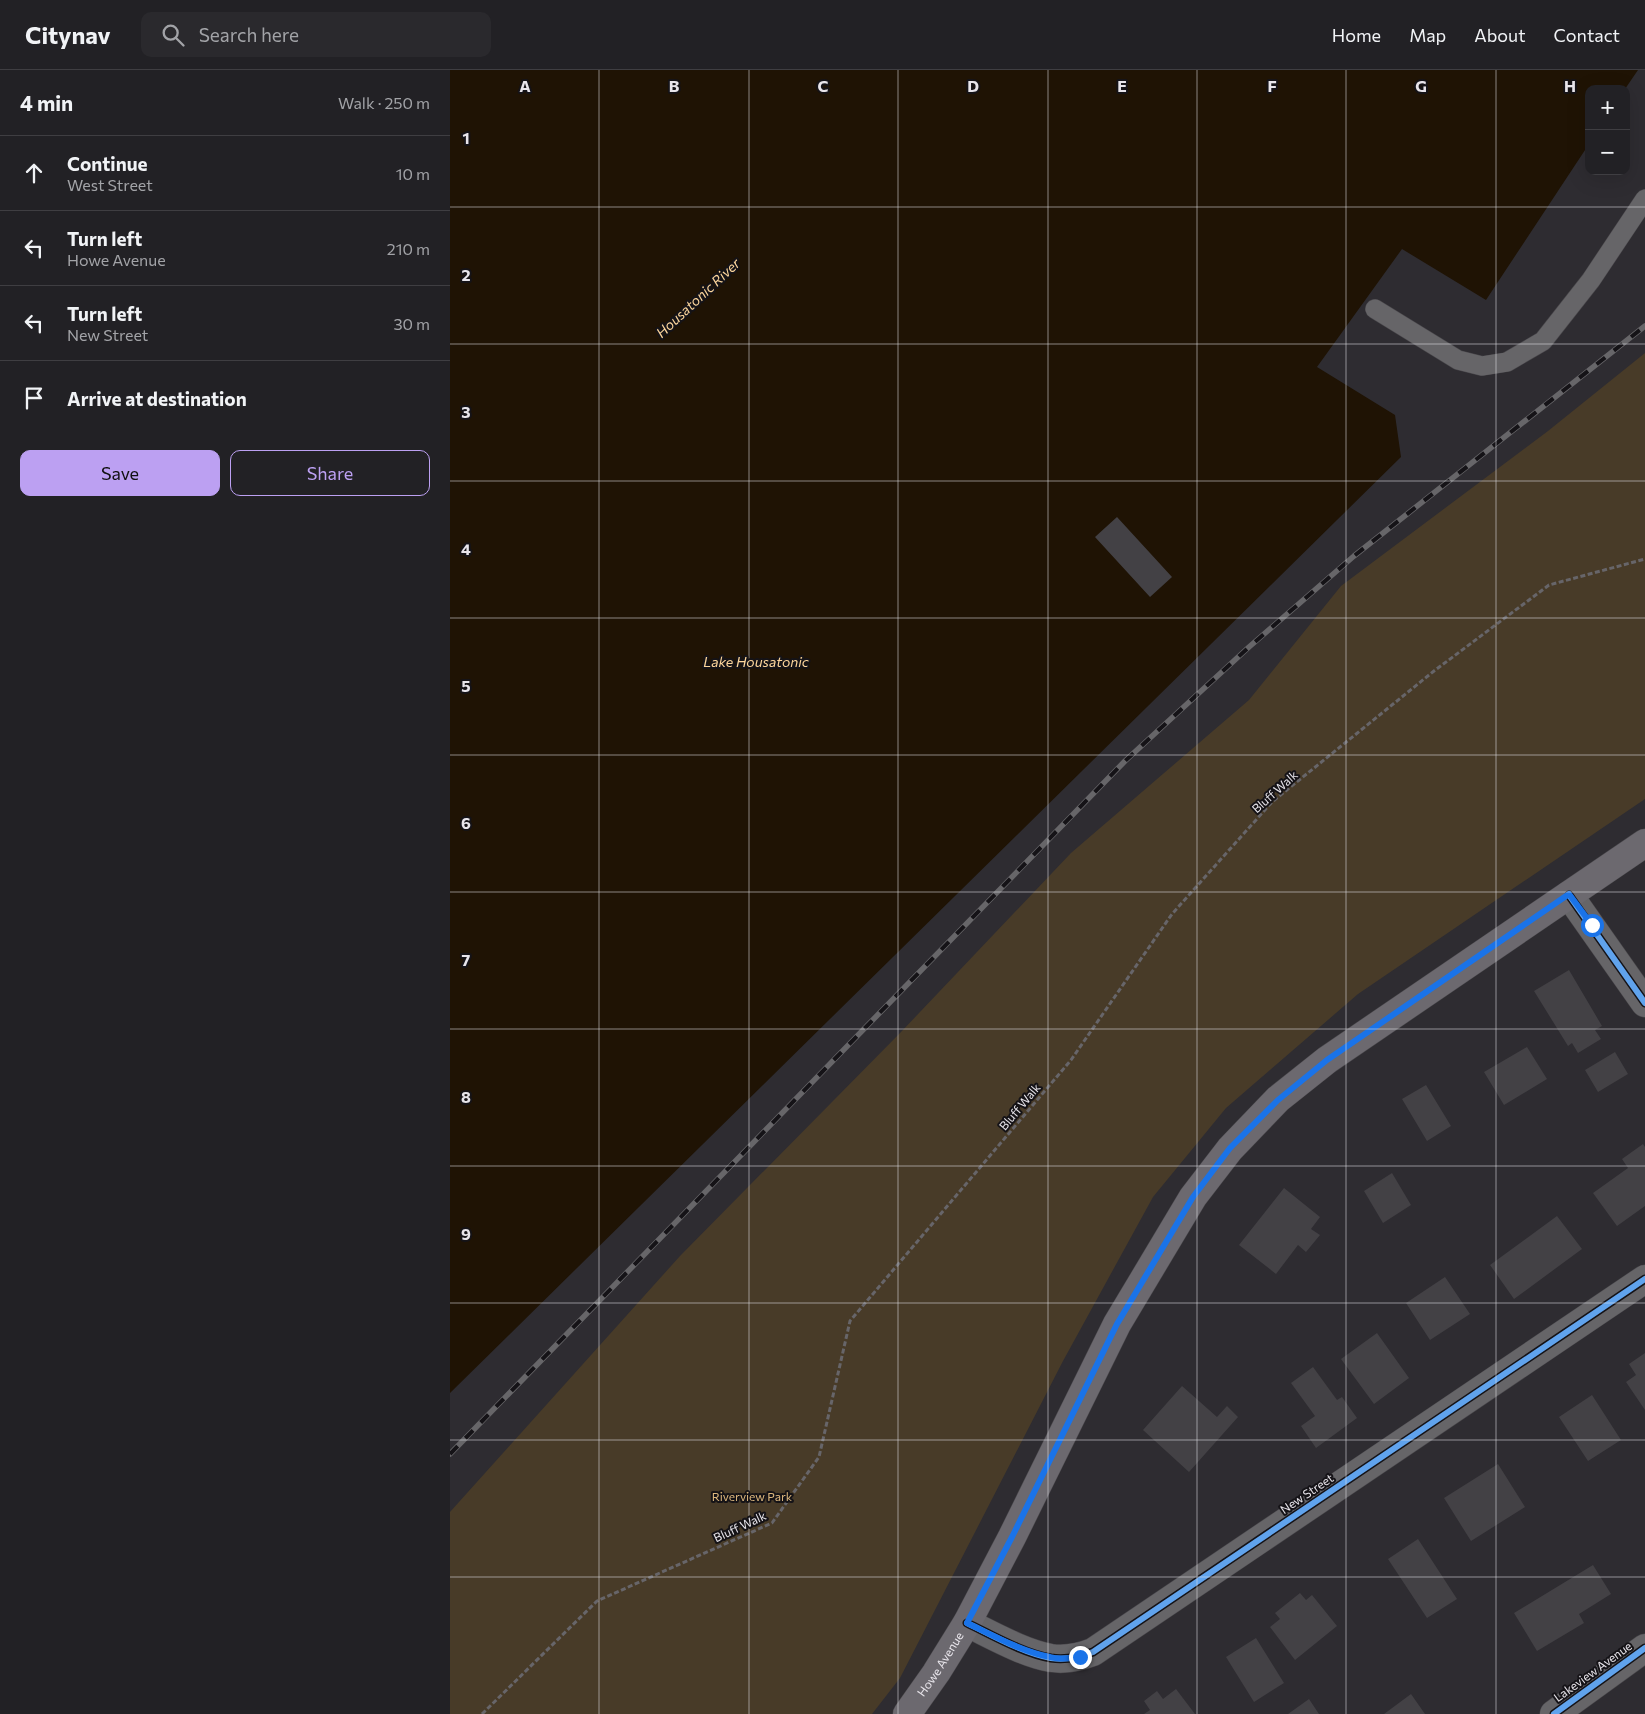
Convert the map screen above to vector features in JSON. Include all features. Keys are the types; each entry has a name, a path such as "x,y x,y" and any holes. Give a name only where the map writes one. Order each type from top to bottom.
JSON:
{"main road":[{"name":"Howe Avenue","path":"907,1714 936,1673 967,1623 1012,1537 1117,1324 1193,1197 1230,1148 1278,1100 1327,1060 1645,843"}],"street":[{"path":"1569,894 1645,1003"},
{"name":"New Street","path":"967,1623 1014,1645 1050,1658 1080,1657 1093,1652 1645,1279"},
{"name":"Lakeview Avenue","path":"1554,1714 1645,1648"}],"lane":[{"path":"1375,309 1458,360 1482,366 1507,362 1543,341 1591,280 1645,200"}],"green space":[{"name":"Riverview Park","path":"1645,353 1645,799 1358,994 1226,1108 1153,1197 1063,1361 900,1678 872,1714 450,1714 450,1512 680,1256 901,1032 1071,853 1249,700 1341,586 1548,431"}],"water":[{"name":"Lake Housatonic","path":"450,70 1638,70 1628,85 1585,85 1585,150 1486,300 1402,249 1317,367 1395,415 1401,457 450,1393"}],"building":[{"path":"1117,517 1172,577 1150,597 1095,537"},
{"path":"1569,970 1602,1026 1595,1030 1601,1039 1578,1053 1572,1043 1568,1046 1534,991"},
{"path":"1527,1047 1547,1079 1504,1105 1484,1072"},
{"path":"1615,1052 1628,1074 1598,1092 1585,1070"},
{"path":"1426,1085 1451,1126 1427,1141 1402,1099"},
{"path":"1643,1144 1645,1147 1645,1206 1617,1226 1593,1193 1628,1168 1622,1159"},
{"path":"1392,1173 1411,1205 1383,1223 1364,1191"},
{"path":"1284,1188 1320,1217 1311,1229 1320,1235 1306,1252 1298,1245 1276,1274 1239,1245"},
{"path":"1557,1216 1582,1249 1514,1299 1490,1265"},
{"path":"1445,1277 1470,1314 1430,1340 1406,1303"},
{"path":"1377,1333 1409,1378 1374,1404 1341,1359"},
{"path":"1645,1353 1645,1410 1626,1382 1636,1375 1629,1364"},
{"path":"1313,1367 1337,1400 1342,1397 1357,1418 1316,1448 1301,1426 1315,1416 1291,1383"},
{"path":"1182,1386 1217,1417 1227,1406 1238,1417 1189,1472 1143,1430"},
{"path":"1592,1395 1621,1440 1588,1461 1559,1417"},
{"path":"1498,1464 1525,1507 1471,1541 1444,1498"},
{"path":"1418,1539 1457,1599 1427,1618 1388,1559"},
{"path":"1593,1565 1611,1594 1579,1614 1584,1623 1537,1651 1514,1613"},
{"path":"1300,1593 1306,1600 1312,1595 1337,1626 1295,1660 1270,1627 1280,1619 1275,1613"},
{"path":"1256,1638 1284,1683 1254,1702 1226,1657"},
{"path":"1176,1689 1195,1714 1144,1714 1150,1710 1144,1701 1157,1691 1163,1699"},
{"path":"1411,1694 1425,1714 1384,1714"},
{"path":"1309,1699 1319,1714 1288,1714"}],"railway":[{"path":"450,1454 1125,761 1249,647 1354,556 1645,326"}],"cycle path":[{"path":"1569,895 1645,1003"},
{"path":"967,1623 1040,1656 1062,1659 1093,1652 1645,1279"},
{"path":"1554,1714 1645,1648"}],"route":[{"path":"1080,1657 1050,1658 1014,1645 967,1623 1012,1537 1117,1324 1193,1197 1230,1148 1278,1100 1327,1060 1389,1016 1569,894 1592,925"}],"water label":[{"name":"Housatonic River","path":"698,298"}]}
